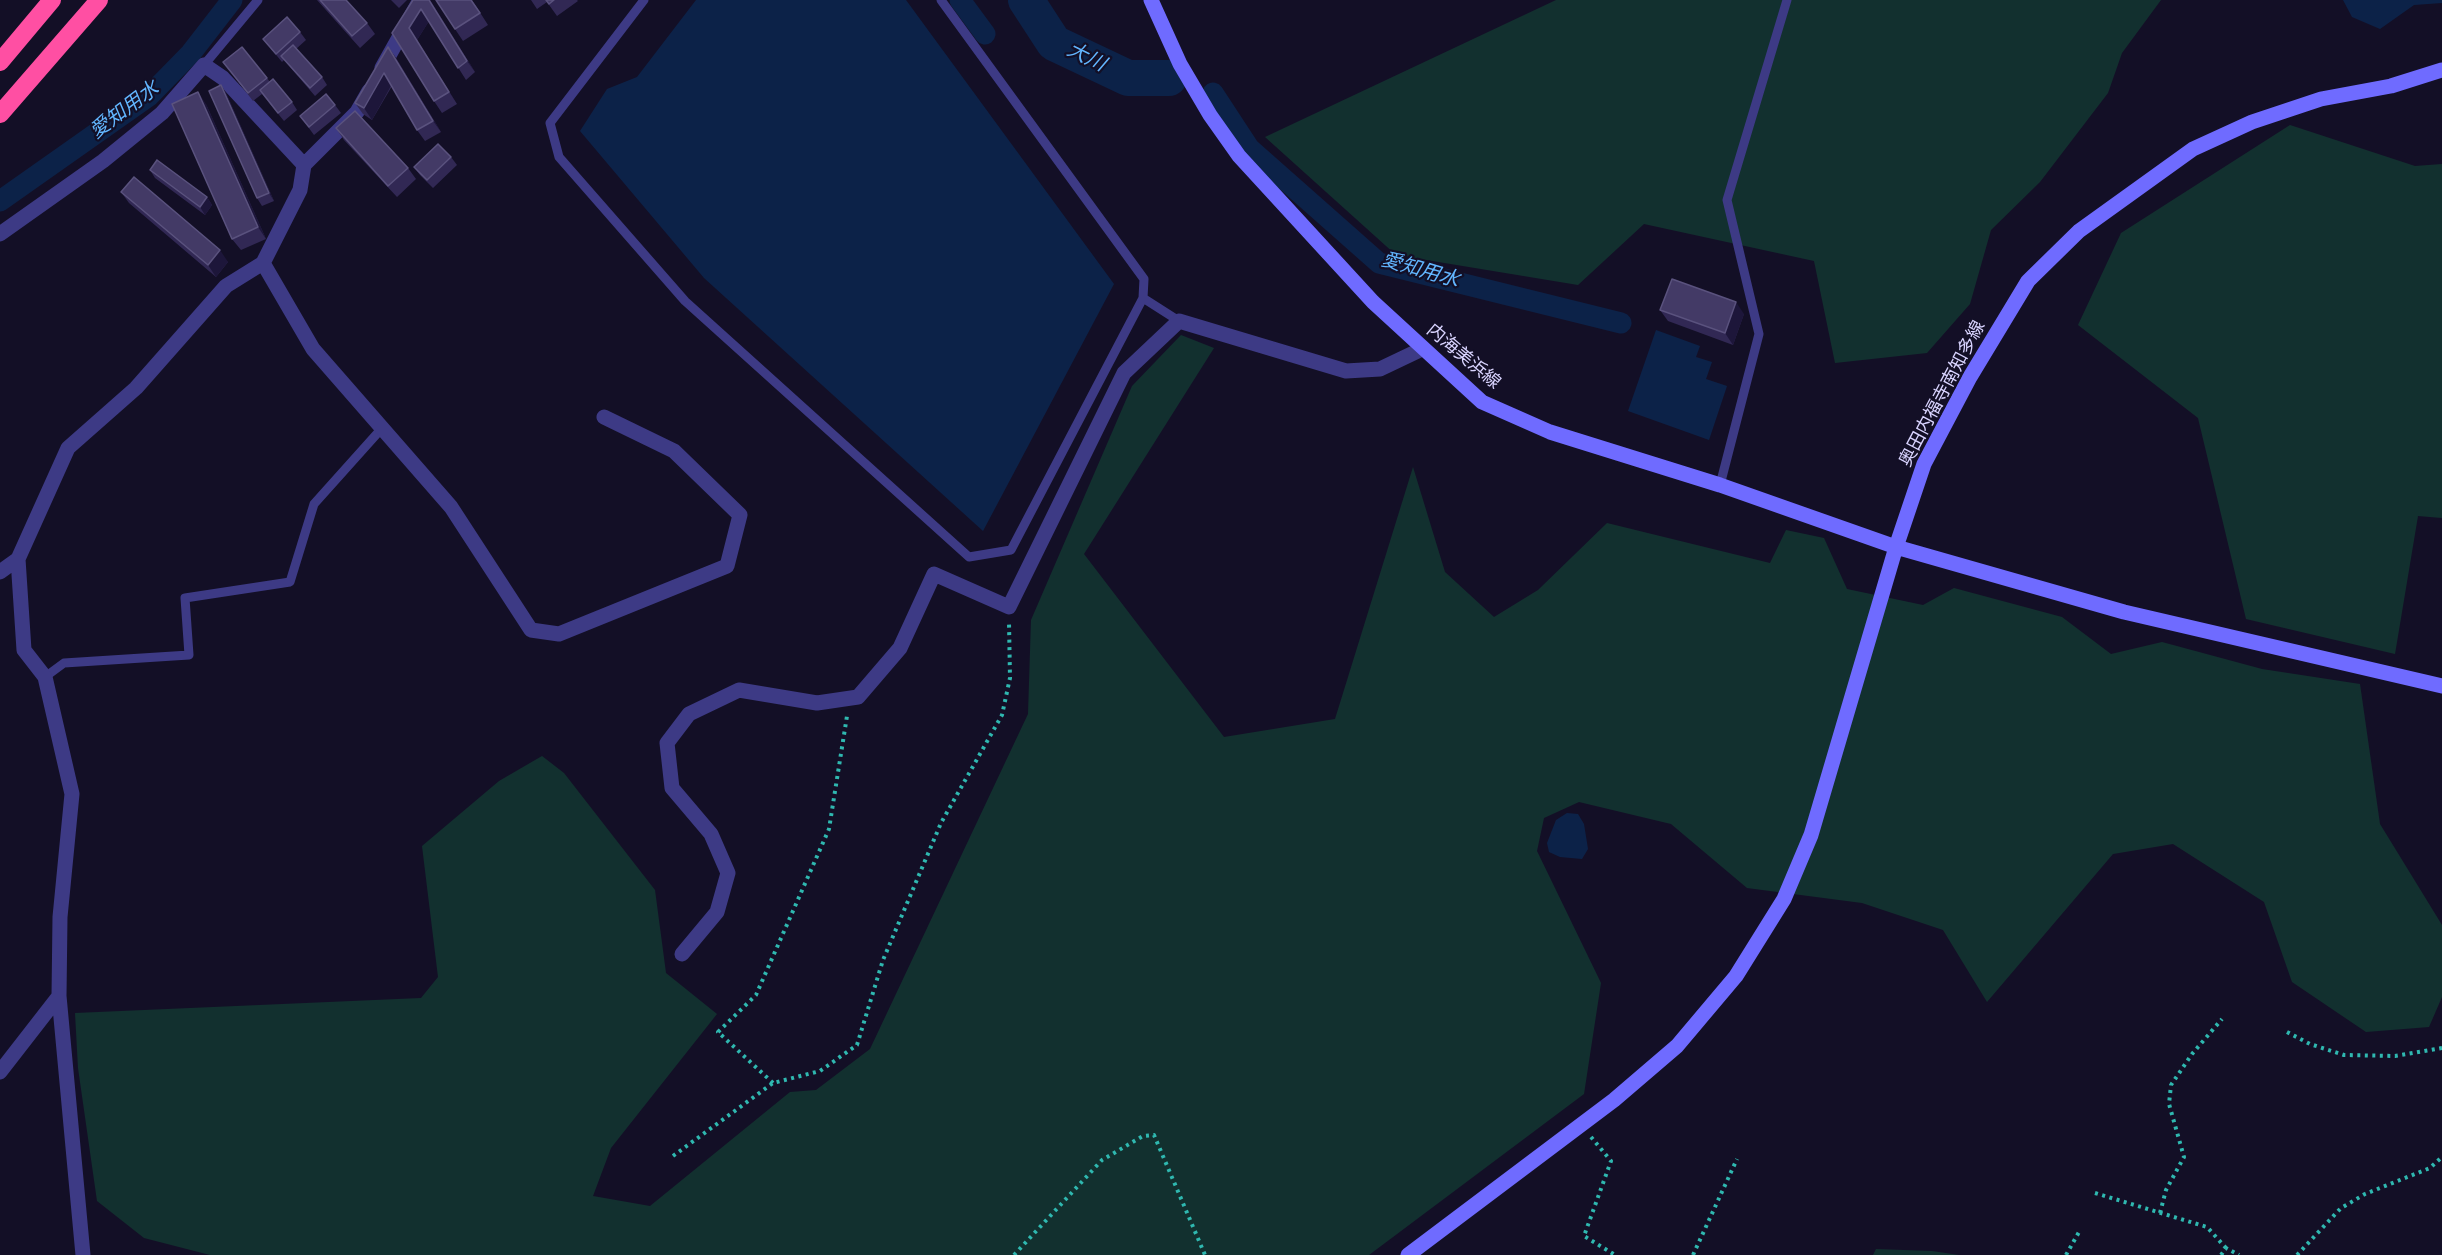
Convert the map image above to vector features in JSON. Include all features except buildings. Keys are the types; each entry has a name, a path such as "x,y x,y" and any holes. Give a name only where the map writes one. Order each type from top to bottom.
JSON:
{"highway":[{"path":"0,62 52,0"},
{"path":"0,114 99,0"}],"main road":[{"name":"内海美浜線","path":"1151,0 1180,64 1210,115 1239,156 1373,302 1482,402 1550,432 1720,485 1896,547"},
{"name":"奥田内福寺南知多線","path":"1408,1255 1582,1124 1677,1046 1736,976 1784,899 1811,835 1896,547 1924,464 1970,377 2028,281 2079,231 2193,149 2252,122 2320,99 2391,86 2442,70"},
{"path":"1896,547 2124,612 2442,686"}],"street":[{"path":"83,1255 59,996 60,917 72,794 45,677 24,650 18,559 68,448 136,388 226,286 263,263 300,190 304,165 357,112 420,0"},
{"path":"0,234 103,161 162,113 204,65 223,78 304,165"},
{"path":"263,263 313,349 451,507 531,630 559,634 727,566 740,515 674,451 604,417"},
{"path":"682,954 717,912 728,873 711,834 672,788 667,743 689,714 739,690 817,703 858,697 900,648 934,574 1009,606 1124,373 1179,321 1346,370 1380,369 1422,349"},
{"path":"0,572 18,559"},
{"path":"0,1072 59,996"}],"lane":[{"path":"204,65 258,0"},
{"path":"644,0 550,123 559,157 685,301 969,557 1011,550 1143,298 1144,279 940,0"},
{"path":"1720,485 1759,334 1727,200 1787,0"},
{"path":"1143,298 1179,321"},
{"path":"45,677 64,663 189,655 185,598 290,582 314,504 383,427"}],"path":[{"path":"673,1156 773,1083 820,1071 857,1045 883,960 941,823 1002,715 1011,678 1009,606"},
{"path":"773,1083 718,1032 756,995 829,830 844,721 858,697"},
{"path":"2160,1213 2166,1190 2184,1157 2169,1104 2171,1085 2192,1054 2222,1019"},
{"path":"2287,1032 2310,1044 2344,1055 2395,1056 2442,1048"},
{"path":"1582,1124 1611,1161 1584,1236 1615,1255"},
{"path":"1014,1255 1102,1160 1143,1136 1154,1135 1205,1255"},
{"path":"2297,1255 2341,1208 2365,1194 2430,1168 2442,1157"},
{"path":"1693,1255 1737,1159"},
{"path":"2095,1193 2207,1227 2226,1248 2239,1255"},
{"path":"2066,1255 2079,1232"},
{"path":"2221,1255 2226,1248"}],"green space":[{"path":"1556,0 2161,0 2122,53 2108,93 2040,182 1991,230 1970,304 1927,353 1835,363 1814,261 1644,224 1578,285 1396,255 1265,137"},
{"path":"2290,125 2415,166 2442,164 2442,518 2418,516 2395,654 2246,619 2198,418 2078,325 2121,233"},
{"path":"1181,335 1214,348 1084,554 1224,737 1335,719 1413,467 1445,572 1494,617 1538,590 1607,523 1770,563 1786,530 1824,538 1847,589 1923,605 1954,588 2062,617 2111,654 2162,642 2262,669 2360,684 2380,824 2442,925 2442,997 2429,1027 2366,1032 2292,982 2264,902 2173,844 2113,854 1987,1002 1943,930 1862,903 1747,888 1671,824 1579,802 1544,818 1537,851 1601,983 1584,1094 1369,1255 210,1255 144,1238 97,1201 78,1068 75,1013 421,998 438,977 422,846 499,781 542,756 564,773 655,890 666,973 717,1014 611,1148 593,1196 650,1206 790,1092 816,1090 870,1049 1028,714 1031,620 1132,386"},
{"path":"1876,1249 1932,1251 1959,1255 1873,1255"}],"water":[{"path":"696,0 906,0 1114,284 983,531 704,278 580,131 607,89 637,77"},
{"path":"2343,0 2442,0 2442,3 2414,5 2380,29 2352,17"},
{"path":"1656,330 1700,346 1696,357 1712,362 1706,379 1727,386 1709,440 1628,411"},
{"path":"1567,813 1578,814 1584,824 1588,849 1582,859 1560,857 1549,852 1547,843 1556,820"}],"waterway":[{"name":"愛知用水","path":"0,201 149,96 191,53 232,0"},
{"name":"愛知用水","path":"960,0 985,34"},
{"name":"大川","path":"1026,0 1054,43 1128,78 1169,78"},
{"name":"愛知用水","path":"1213,93 1249,148 1379,263 1621,323"}]}
